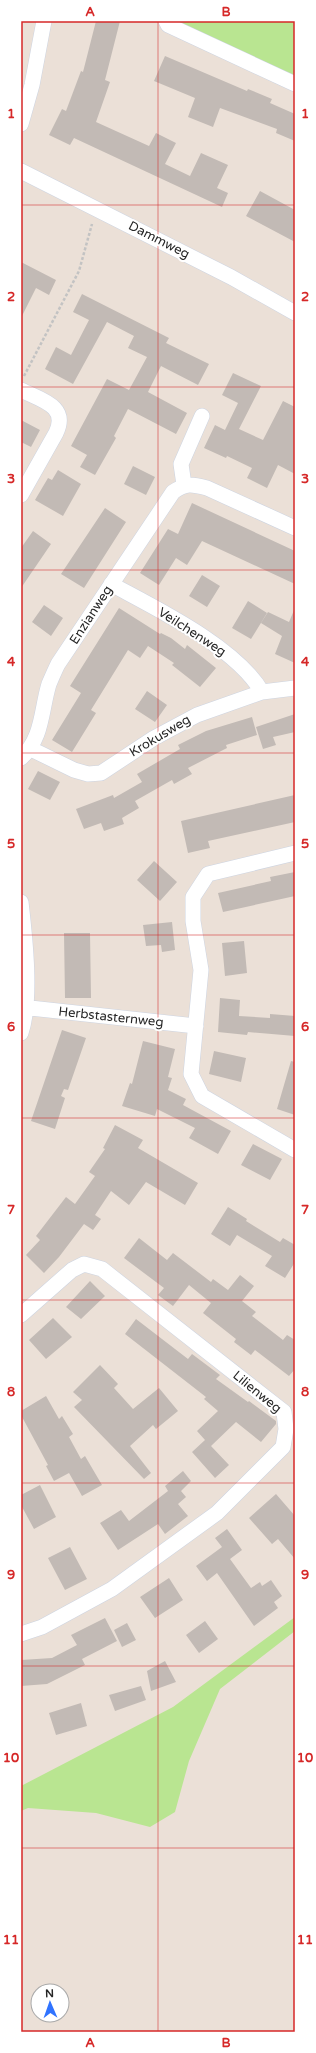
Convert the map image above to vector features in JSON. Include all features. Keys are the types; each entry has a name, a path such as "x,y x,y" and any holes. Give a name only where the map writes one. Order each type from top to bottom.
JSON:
{"street":[{"path":"21,124 32,85 44,21"},
{"path":"166,21 168,25 295,84"},
{"name":"Dammweg","path":"21,171 232,277 295,313"},
{"path":"21,390 53,406 60,418 56,434 21,495"},
{"path":"202,416 181,464 184,485 196,485 207,488 295,528"},
{"name":"Enzianweg","path":"26,753 42,720 49,683 58,664 173,492 184,485"},
{"name":"Veilchenweg","path":"111,584 195,631 254,677 262,692"},
{"name":"Krokusweg","path":"26,753 88,774 101,773 154,738 197,715 262,692 295,688"},
{"path":"295,853 208,874 193,897 193,921 201,970 191,1074 202,1096 295,1150"},
{"path":"21,902 26,957 21,1033"},
{"name":"Herbstasternweg","path":"23,1007 196,1026"},
{"name":"Lilienweg","path":"21,1315 72,1270 84,1264 102,1269 284,1412 286,1429 283,1448 217,1513 112,1589 42,1627 21,1634"}],"path":[{"path":"21,381 79,272 96,209"}],"green space":[{"path":"166,21 295,21 295,84"},
{"path":"295,1617 295,1631 220,1689 189,1761 175,1812 150,1827 96,1813 28,1808 21,1811 21,1786 173,1707"}],"building":[{"path":"96,21 120,21 105,80 110,82 96,122 149,146 156,133 176,143 165,164 190,176 201,153 228,165 217,188 228,193 222,207 74,138 70,145 49,135 62,109 66,111 81,71 83,72"},
{"path":"165,56 247,91 248,89 272,99 270,103 295,114 295,141 276,133 277,129 220,108 213,127 188,117 195,98 154,81"},
{"path":"260,191 295,210 295,242 246,216"},
{"path":"21,262 56,280 49,295 36,288 21,318"},
{"path":"82,294 169,338 166,343 209,364 198,385 161,366 148,392 187,413 176,434 128,409 114,436 116,438 95,475 80,467 87,455 71,446 107,379 129,390 147,357 128,348 134,336 107,322 73,384 45,369 56,347 71,355 89,320 73,312"},
{"path":"233,373 261,386 239,429 263,440 283,401 295,407 295,474 278,465 267,488 247,478 252,468 227,456 226,458 204,448 215,425 225,430 238,403 222,395"},
{"path":"21,420 40,430 31,447 21,442"},
{"path":"133,466 155,477 146,495 124,484"},
{"path":"58,470 81,484 63,516 35,500 48,478 52,480"},
{"path":"192,503 295,551 295,584 202,541 187,565 176,558 159,585 140,573 168,529 178,534"},
{"path":"105,508 126,522 84,588 61,574"},
{"path":"33,531 51,544 21,588 21,548"},
{"path":"202,575 220,586 207,607 189,596"},
{"path":"248,601 267,613 251,639 232,628"},
{"path":"44,605 63,618 51,636 32,622"},
{"path":"119,608 160,634 161,633 171,638 185,649 187,645 216,668 200,687 172,665 174,663 148,646 140,658 128,650 91,710 96,713 72,752 52,740 81,693 70,686"},
{"path":"295,608 295,663 275,654 282,636 261,623 268,612 289,622"},
{"path":"147,691 167,705 155,722 135,709"},
{"path":"295,714 295,732 273,737 276,745 263,749 256,727"},
{"path":"252,717 257,735 226,745 227,748 188,768 192,774 174,784 172,780 135,801 139,808 122,818 124,824 104,831 101,823 84,829 76,809 113,795 114,798 142,782 137,774 180,749 178,745 206,731"},
{"path":"38,771 60,782 50,800 28,789"},
{"path":"295,795 295,822 208,841 210,848 188,853 181,821"},
{"path":"154,861 177,882 160,901 137,880"},
{"path":"295,872 295,896 223,912 218,893 271,881 270,877"},
{"path":"172,922 175,950 162,952 161,945 146,946 143,925"},
{"path":"64,933 90,933 91,998 65,998"},
{"path":"244,941 247,973 225,976 222,943"},
{"path":"220,998 240,1000 239,1016 270,1018 270,1014 295,1016 295,1036 248,1032 247,1035 218,1032"},
{"path":"62,1030 86,1038 68,1090 64,1089 61,1096 65,1098 55,1129 31,1121"},
{"path":"143,1041 175,1049 168,1077 172,1078 168,1090 186,1099 183,1105 231,1131 218,1154 189,1138 195,1128 157,1109 155,1116 122,1106 130,1083 132,1084"},
{"path":"214,1051 246,1058 241,1082 209,1074"},
{"path":"291,1061 295,1062 295,1115 277,1109"},
{"path":"115,1125 143,1140 138,1148 198,1183 185,1205 146,1182 129,1205 111,1191 95,1215 101,1219 93,1230 84,1224 59,1257 44,1273 26,1255 40,1240 36,1236 66,1197 75,1204 95,1176 89,1172 105,1149 103,1148"},
{"path":"253,1144 282,1159 270,1180 241,1165"},
{"path":"228,1207 247,1219 246,1221 280,1242 283,1238 295,1245 295,1262 285,1278 265,1266 272,1256 237,1235 230,1246 211,1234"},
{"path":"139,1238 167,1260 173,1253 211,1282 213,1279 228,1290 240,1275 254,1286 242,1301 256,1312 252,1316 283,1340 287,1335 295,1340 295,1369 289,1376 255,1350 251,1355 234,1342 236,1339 203,1313 211,1303 189,1285 173,1306 158,1295 164,1288 124,1258"},
{"path":"90,1281 105,1296 81,1319 66,1307"},
{"path":"53,1318 72,1337 46,1359 29,1340"},
{"path":"136,1319 188,1359 192,1354 220,1375 216,1379 276,1421 276,1424 261,1442 236,1422 211,1446 229,1465 215,1478 192,1452 205,1440 197,1431 218,1411 204,1399 206,1397 125,1334"},
{"path":"100,1365 118,1384 114,1388 133,1409 159,1388 178,1411 156,1429 153,1425 130,1446 151,1473 144,1479 74,1407 82,1400 73,1392"},
{"path":"46,1396 59,1419 62,1416 73,1434 69,1437 81,1459 85,1456 102,1485 82,1496 69,1473 54,1481 46,1466 48,1465 21,1415 21,1411"},
{"path":"183,1471 191,1481 181,1491 186,1497 178,1504 188,1516 165,1534 158,1524 118,1550 100,1523 121,1510 129,1521 168,1491 165,1486"},
{"path":"40,1485 56,1517 34,1529 21,1505 21,1495"},
{"path":"276,1494 295,1516 295,1559 278,1539 272,1544 249,1518"},
{"path":"227,1529 242,1550 230,1559 251,1588 260,1582 262,1586 271,1580 282,1596 274,1602 278,1608 254,1626 217,1573 207,1581 196,1566 222,1547 215,1538"},
{"path":"70,1547 87,1579 65,1590 48,1558"},
{"path":"169,1578 183,1600 155,1618 140,1597"},
{"path":"105,1618 117,1641 82,1659 85,1665 47,1684 21,1686 21,1660 52,1658 77,1645 71,1635"},
{"path":"205,1621 218,1639 199,1653 186,1635"},
{"path":"127,1623 136,1640 122,1647 114,1630"},
{"path":"165,1661 176,1682 151,1691 147,1671"},
{"path":"141,1686 146,1700 115,1711 109,1695"},
{"path":"81,1703 87,1726 56,1735 49,1713"}]}
